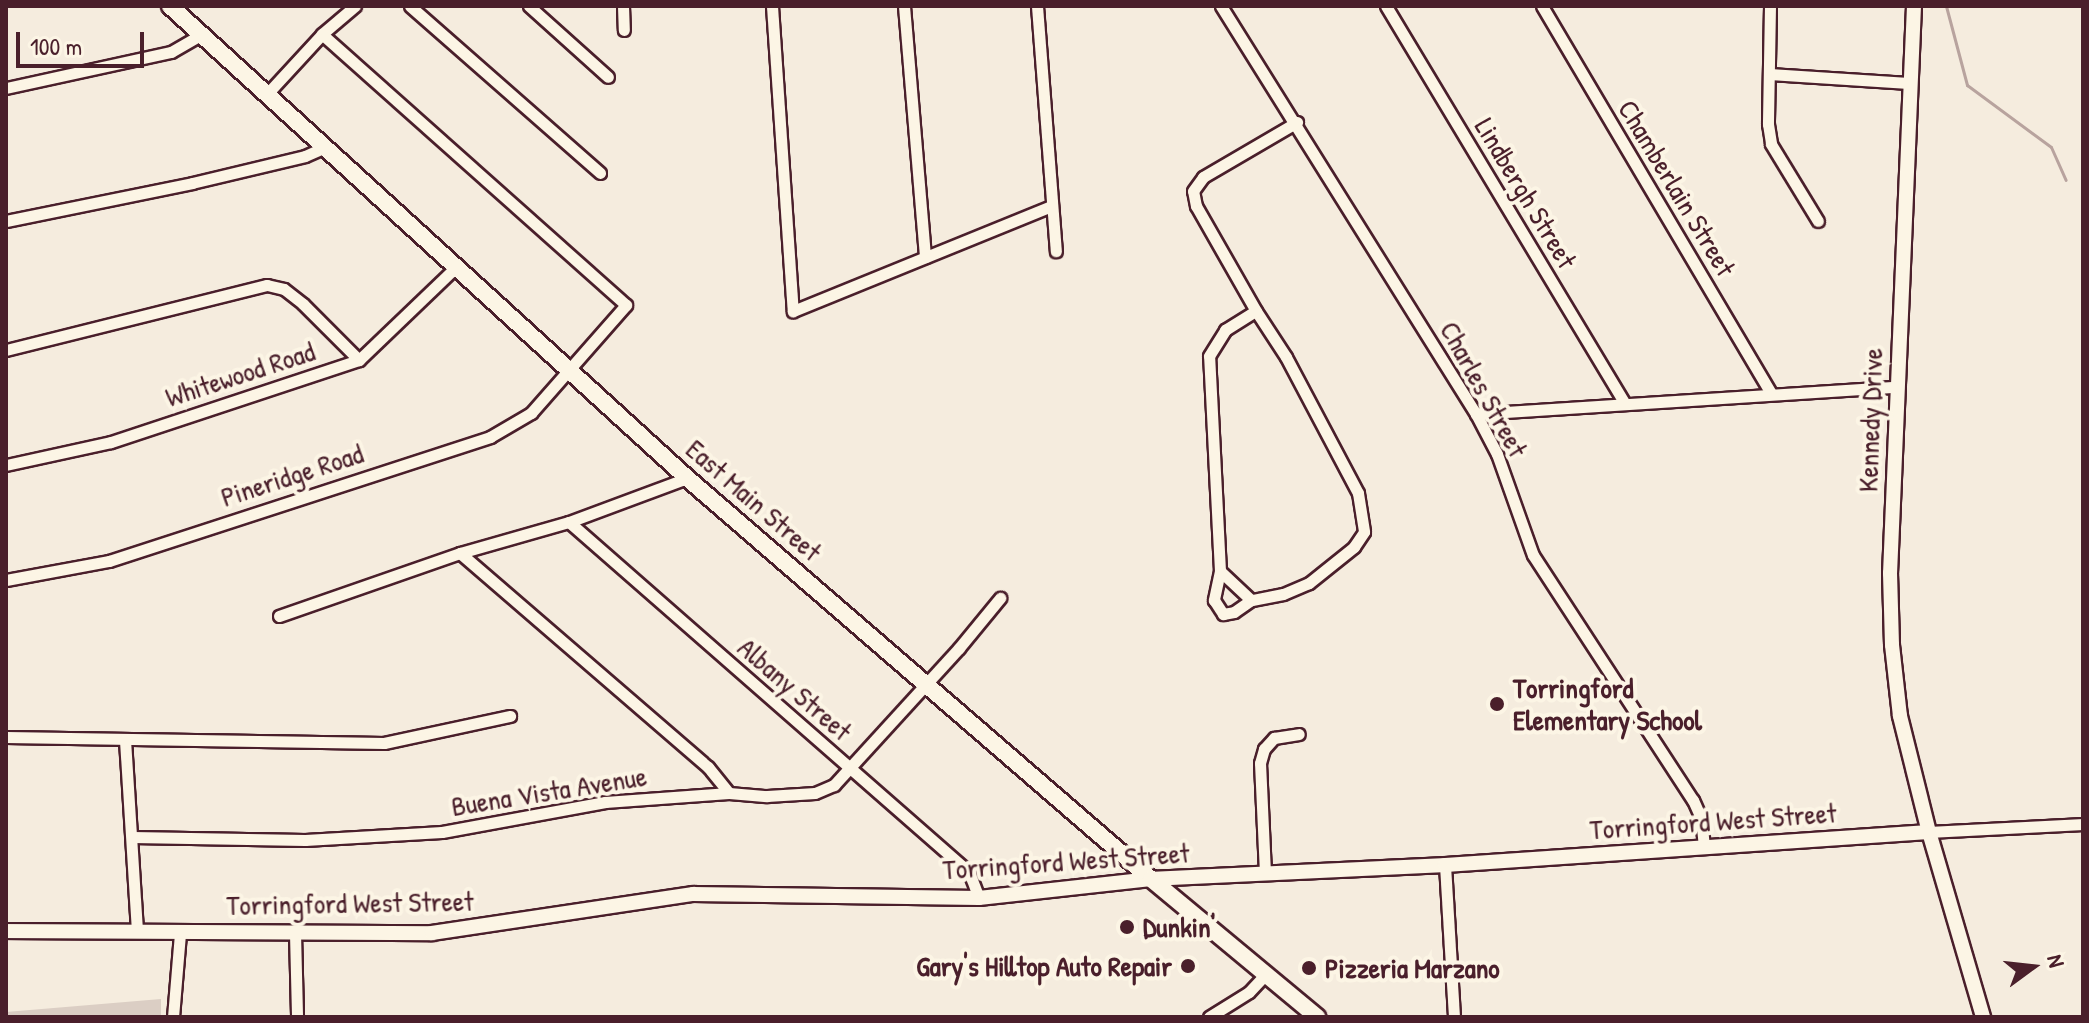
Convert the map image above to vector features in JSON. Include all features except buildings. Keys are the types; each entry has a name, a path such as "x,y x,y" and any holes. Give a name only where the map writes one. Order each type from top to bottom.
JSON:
{"highway":[{"name":"East Main Street","path":"170,6 687,478 1151,879 1317,1017"}],"main road":[{"name":"Kennedy Drive","path":"1914,6 1890,573 1892,645 1900,716 1929,832 1983,1017"},
{"name":"Torringford West Street","path":"6,931 444,932 693,894 979,898 1151,879 1445,865 1929,832"}],"street":[{"path":"266,95 322,34 355,6"},
{"path":"410,6 600,173"},
{"path":"529,6 608,77"},
{"path":"623,6 624,30"},
{"path":"772,6 793,311 1052,206"},
{"path":"904,6 925,257"},
{"path":"1037,6 1056,251"},
{"name":"Charles Street","path":"1221,6 1297,122 1476,414 1497,454 1533,555 1693,800 1701,818 1704,847"},
{"name":"Lindbergh Street","path":"1386,6 1625,404"},
{"name":"Chamberlain Street","path":"1542,6 1771,393"},
{"path":"1770,6 1768,124 1771,144 1818,221"},
{"name":"Pineridge Road","path":"6,580 109,561 490,437 531,413 626,305 322,34"},
{"path":"6,88 171,52 201,35"},
{"path":"1771,74 1911,83"},
{"path":"1256,311 1225,330 1209,356 1220,571 1214,600 1223,614 1234,612 1251,600 1283,594 1309,583 1354,547 1364,532 1358,493 1286,357 1196,206 1193,191 1203,177 1297,122"},
{"path":"6,221 192,183 305,156 323,148"},
{"name":"Whitewood Road","path":"6,465 111,442 359,360 455,268"},
{"path":"6,350 267,285 284,289 303,304 359,360"},
{"path":"1476,414 1898,387"},
{"path":"279,616 460,553 569,522 687,478"},
{"name":"Albany Street","path":"569,522 969,872 979,898"},
{"path":"460,553 708,767 729,793"},
{"path":"1220,571 1251,600"},
{"name":"Buena Vista Avenue","path":"132,837 305,840 442,832 605,802 729,793 767,796 815,793 834,785 927,684 1000,598"},
{"path":"6,737 384,743 510,716"},
{"path":"1265,873 1260,763 1264,749 1274,738 1299,734"},
{"path":"125,740 137,931"},
{"name":"Torringford West Street","path":"1929,832 2083,824"},
{"path":"1445,865 1454,1017"},
{"path":"173,1017 180,933"},
{"path":"295,933 297,1017"},
{"path":"1209,1017 1249,992 1266,974"}],"shaded area":[{"path":"161,999 161,1017 6,1017 6,1012"}],"waterway":[{"path":"1946,6 1967,85 2051,147 2066,180"}],"place":[{"name":"Torringford Elementary School","path":"1497,704"},
{"name":"Dunkin'","path":"1127,927"},
{"name":"Gary's Hilltop Auto Repair","path":"1188,966"},
{"name":"Pizzeria Marzano","path":"1309,968"}]}
